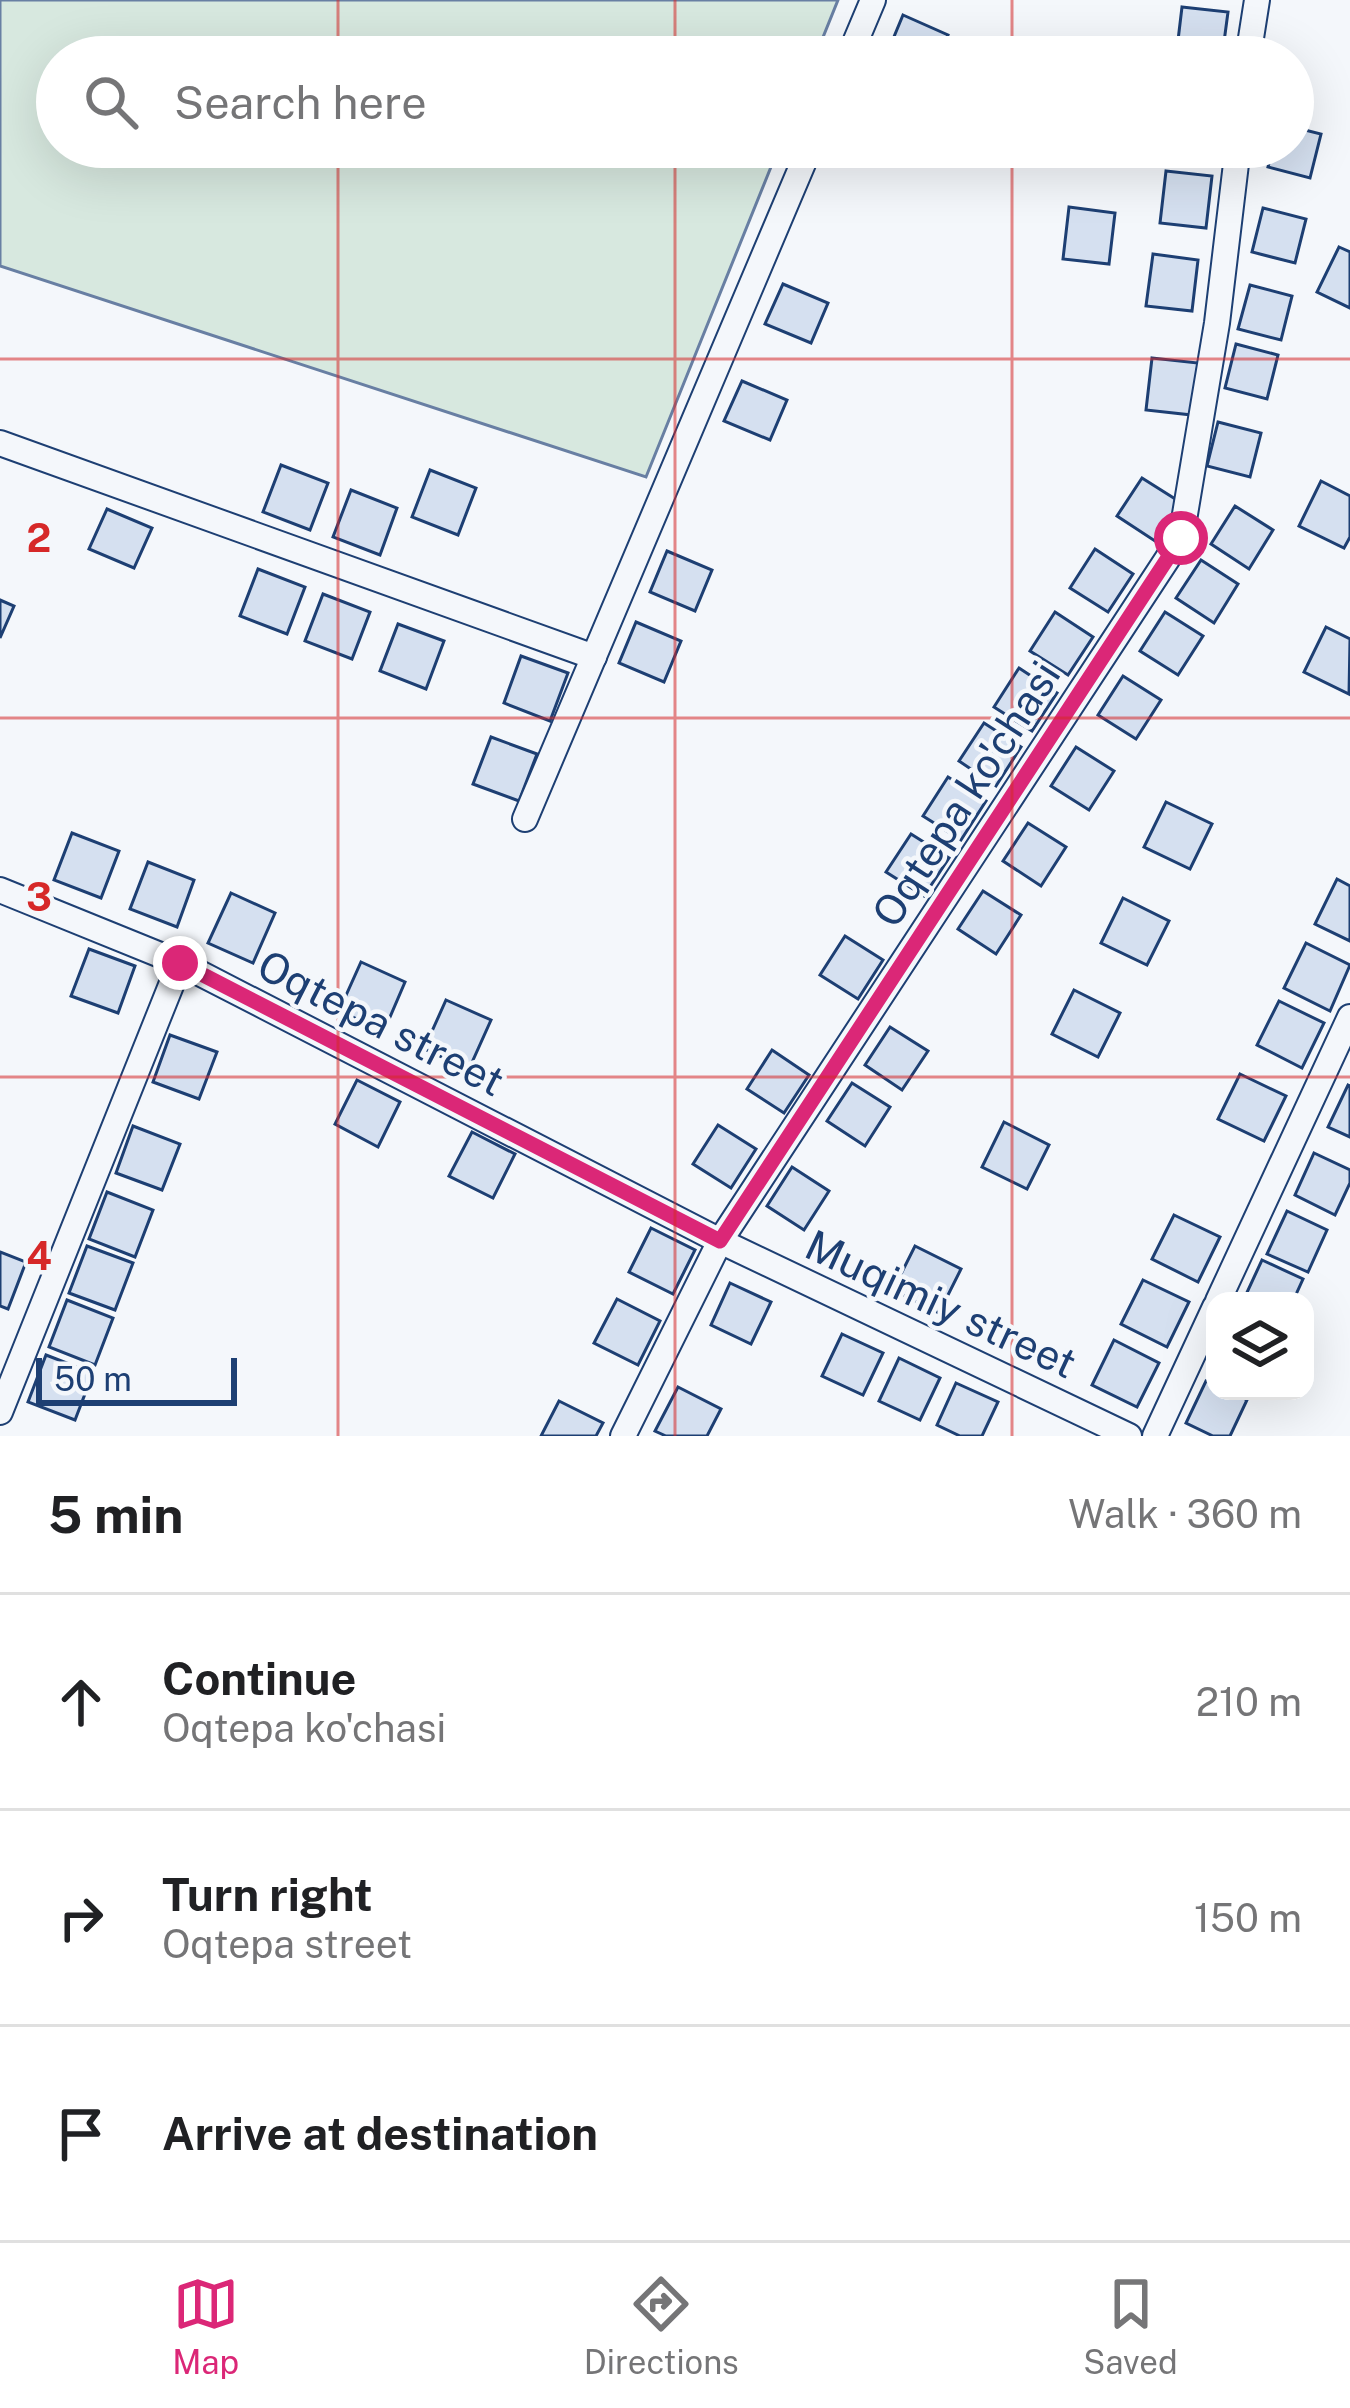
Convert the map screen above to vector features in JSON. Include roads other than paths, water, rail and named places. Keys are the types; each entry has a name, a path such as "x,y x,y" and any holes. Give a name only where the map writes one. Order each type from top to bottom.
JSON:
{"street":[{"path":"858,36 873,0"},
{"path":"1251,36 1257,0"},
{"path":"525,819 802,168"},
{"name":"Oqtepa ko'chasi","path":"622,1436 720,1241 1181,538 1217,323 1235,168"},
{"path":"0,443 594,657"},
{"name":"Oqtepa street","path":"0,890 180,963 720,1241"},
{"path":"0,1412 180,963"},
{"path":"1222,1292 1350,1017"},
{"name":"Muqimiy street","path":"720,1241 1129,1436"},
{"path":"1155,1436 1206,1326"}]}
